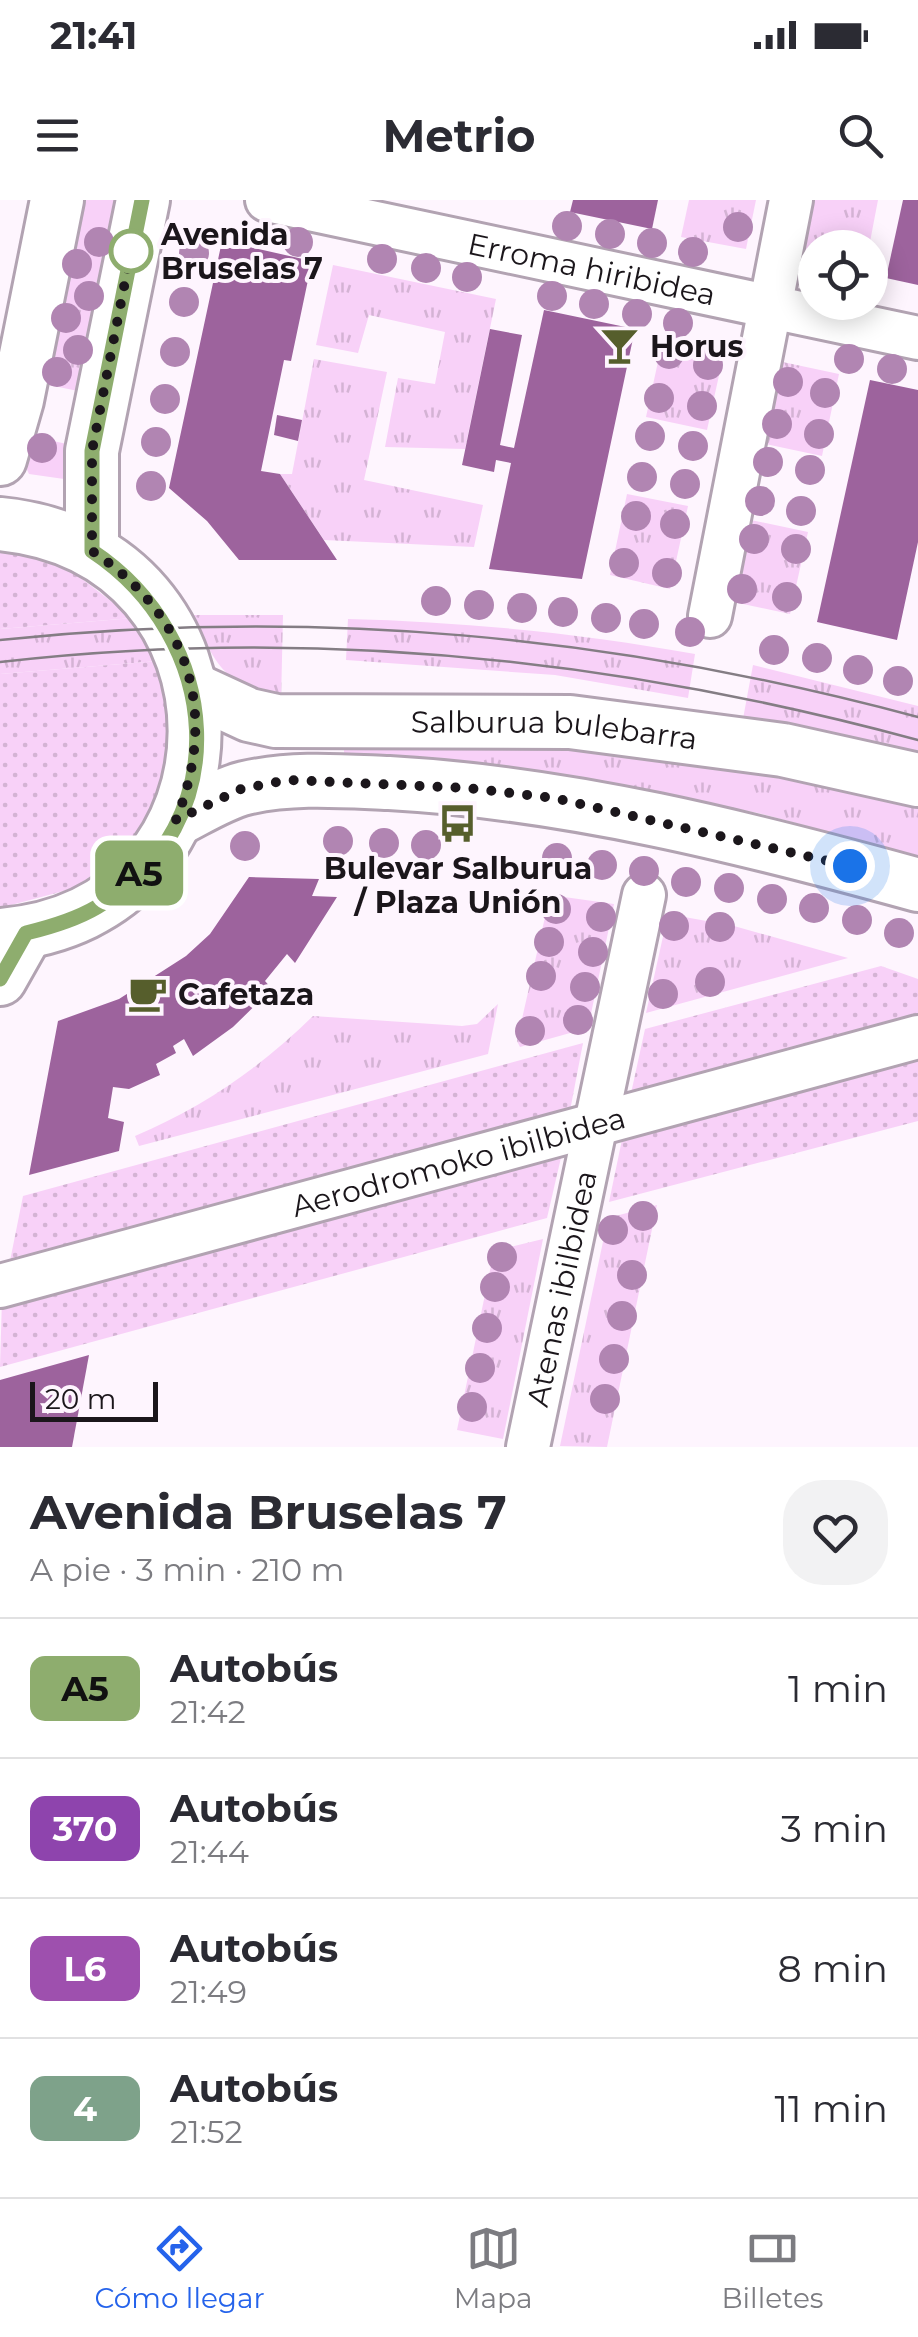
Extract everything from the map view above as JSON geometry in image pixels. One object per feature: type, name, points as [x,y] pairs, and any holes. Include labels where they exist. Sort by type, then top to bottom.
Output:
[{"type":"main road","points":[[0,458],[17,400],[57,200]]},
{"type":"main road","points":[[92,551],[92,451],[142,200]]},
{"type":"main road","points":[[0,524],[34,528],[92,551],[136,584],[154,604],[180,649],[193,689],[195,756],[176,820],[156,854],[130,883],[98,906],[63,923],[13,934],[0,979]]},
{"type":"main road","name":"Salburua bulebarra","points":[[193,689],[250,716],[276,721],[570,722],[783,750],[918,780]]},
{"type":"main road","points":[[176,820],[241,789],[288,780],[467,788],[554,798],[816,857],[918,885]]},
{"type":"street","name":"Erroma hiribidea","points":[[268,200],[918,338]]},
{"type":"street","points":[[710,616],[791,200]]},
{"type":"street","name":"Atenas ibilbidea","points":[[528,1447],[644,895]]},
{"type":"street","name":"Aerodromoko ibilbidea","points":[[0,1286],[918,1037]]},
{"type":"green space","points":[[75,200],[120,200],[83,392],[39,383]]},
{"type":"green space","points":[[689,200],[756,200],[746,249],[681,237]]},
{"type":"green space","points":[[810,200],[878,200],[872,230],[804,230]]},
{"type":"green space","points":[[333,265],[496,299],[465,449],[385,447],[398,378],[435,384],[445,332],[369,315],[358,353],[316,345]]},
{"type":"green space","points":[[664,334],[725,348],[707,430],[646,417]]},
{"type":"green space","points":[[314,359],[387,372],[364,480],[483,505],[474,547],[324,540],[280,474],[292,474]]},
{"type":"green space","points":[[778,361],[839,374],[822,456],[761,443]]},
{"type":"green space","points":[[29,436],[72,445],[64,479],[29,474],[24,463]]},
{"type":"green space","points":[[627,494],[688,506],[670,589],[610,575]]},
{"type":"green space","points":[[746,519],[808,532],[790,614],[729,601]]},
{"type":"green space","points":[[0,548],[60,562],[133,618],[0,629]]},
{"type":"green space","points":[[192,615],[283,615],[281,702],[246,687],[224,671]]},
{"type":"green space","points":[[133,618],[158,661],[0,674],[0,629]]},
{"type":"green space","points":[[348,619],[522,630],[695,654],[688,698],[555,675],[346,660]]},
{"type":"green space","points":[[158,661],[171,725],[160,791],[127,848],[75,888],[0,908],[0,674]]},
{"type":"green space","points":[[753,665],[918,706],[918,759],[742,724]]},
{"type":"green space","points":[[344,741],[612,745],[918,800],[918,856],[758,813],[647,792],[344,759]]},
{"type":"green space","points":[[550,895],[614,904],[588,1028],[520,1047],[517,1041]]},
{"type":"green space","points":[[668,914],[734,926],[848,958],[646,1013]]},
{"type":"green space","points":[[881,966],[918,979],[918,1022],[630,1098],[645,1029]]},
{"type":"green space","points":[[498,1004],[488,1054],[139,1146],[135,1136],[230,1085],[313,1016],[462,1026],[477,1024]]},
{"type":"green space","points":[[583,1043],[569,1116],[9,1266],[23,1196]]},
{"type":"green space","points":[[918,1054],[918,1121],[609,1202],[624,1130]]},
{"type":"green space","points":[[563,1149],[547,1218],[0,1367],[2,1298]]},
{"type":"green space","points":[[657,1205],[607,1447],[560,1446],[608,1218]]},
{"type":"green space","points":[[543,1239],[503,1439],[457,1430],[494,1251]]},
{"type":"building","points":[[573,200],[658,200],[652,229],[570,212]]},
{"type":"building","points":[[903,200],[918,200],[918,285],[888,278]]},
{"type":"building","points":[[222,241],[312,261],[291,361],[284,360],[261,471],[280,474],[337,560],[239,560],[207,521],[169,488]]},
{"type":"building","points":[[544,310],[635,329],[582,579],[489,569],[511,463],[496,460],[494,472],[462,465],[490,329],[522,335],[500,445],[514,448]]},
{"type":"building","points":[[870,380],[918,390],[918,542],[897,640],[817,622]]},
{"type":"building","points":[[277,415],[302,420],[298,441],[274,435]]},
{"type":"building","points":[[249,877],[319,879],[312,896],[337,897],[295,963],[287,954],[265,981],[272,989],[233,1027],[193,1056],[184,1039],[173,1046],[176,1053],[156,1064],[160,1075],[129,1089],[113,1087],[108,1118],[124,1122],[119,1151],[29,1175],[58,1021],[119,999],[186,956],[210,934]]},
{"type":"building","points":[[89,1355],[72,1447],[0,1447],[0,1380]]},
{"type":"tram line","points":[[0,640],[117,630],[233,627],[348,628],[462,635],[690,666],[918,717]]},
{"type":"tram line","points":[[0,662],[232,648],[463,657],[578,670],[692,689],[918,740]]},
{"type":"bus line","name":"A5","points":[[0,979],[26,933],[63,923],[98,906],[130,883],[156,854],[176,820],[195,756],[197,722],[193,689],[169,627],[136,584],[92,551],[92,451],[142,200]]},
{"type":"place","name":"Avenida Bruselas 7","points":[[131,251]]},
{"type":"place","name":"Horus","points":[[620,346]]},
{"type":"place","name":"Bulevar Salburua / Plaza Unión","points":[[458,824]]},
{"type":"place","name":"Cafetaza","points":[[148,994]]},
{"type":"route","points":[[131,251],[92,451],[92,551],[116,566],[154,604],[187,668],[197,722],[195,756],[176,820],[241,789],[288,780],[467,788],[554,798],[850,866]]}]
